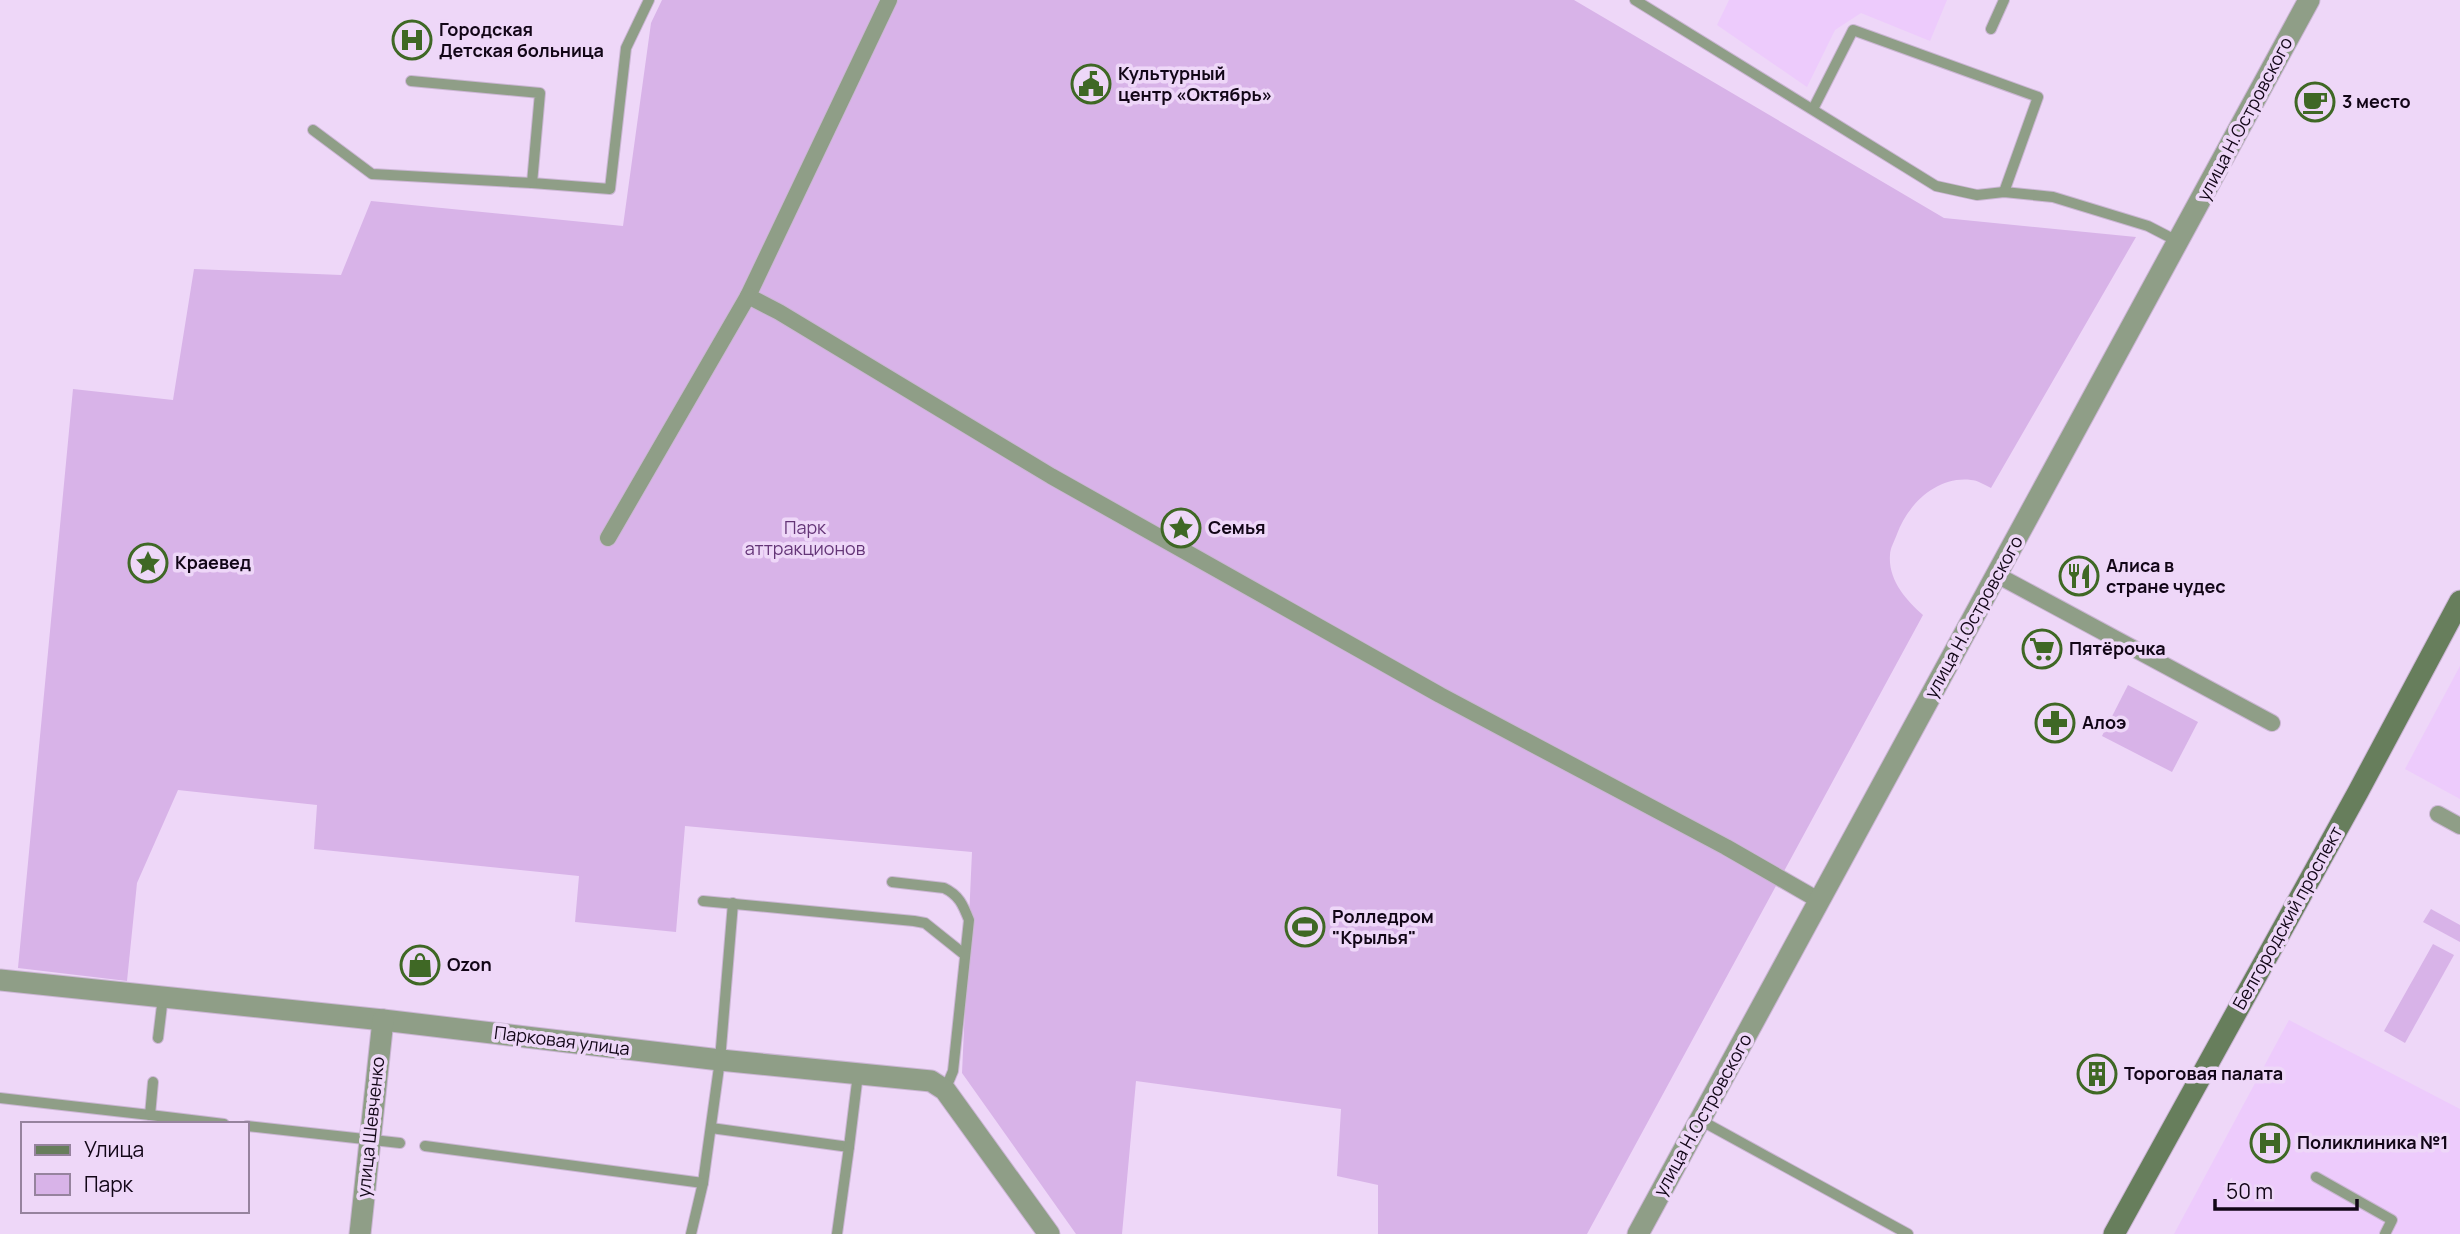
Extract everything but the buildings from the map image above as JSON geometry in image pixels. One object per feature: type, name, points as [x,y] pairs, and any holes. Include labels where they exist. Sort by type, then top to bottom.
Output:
[{"type":"main road","name":"Белгородский проспект","points":[[2114,1234],[2460,601]]},
{"type":"street","points":[[608,538],[748,296],[889,0]]},
{"type":"street","name":"улица Н.Островского","points":[[1637,1234],[2309,0]]},
{"type":"street","points":[[748,296],[1051,475],[1440,695],[1726,847],[1820,901]]},
{"type":"street","points":[[1997,575],[2272,723]]},
{"type":"street","points":[[2438,814],[2460,826]]},
{"type":"street","name":"Парковая улица","points":[[0,980],[931,1081],[945,1090]]},
{"type":"street","name":"улица Шевченко","points":[[360,1234],[383,1020]]},
{"type":"street","points":[[945,1090],[1049,1234]]},
{"type":"lane","points":[[313,130],[372,174],[610,189],[626,48],[649,0]]},
{"type":"lane","points":[[1635,0],[1937,186],[1977,195],[2004,192],[2053,197],[2148,226],[2179,242]]},
{"type":"lane","points":[[1991,29],[2004,0]]},
{"type":"lane","points":[[1813,109],[1853,30],[2038,97],[2004,192]]},
{"type":"lane","points":[[411,81],[540,93],[532,183]]},
{"type":"lane","points":[[892,882],[944,888],[961,900],[969,919],[953,1071],[945,1090]]},
{"type":"lane","points":[[704,901],[925,923],[965,955]]},
{"type":"lane","points":[[691,1234],[703,1183],[720,1060],[733,903]]},
{"type":"lane","points":[[158,1038],[163,997]]},
{"type":"lane","points":[[837,1234],[858,1074]]},
{"type":"lane","points":[[150,1115],[153,1082]]},
{"type":"lane","points":[[0,1098],[208,1122]]},
{"type":"lane","points":[[1700,1120],[1908,1234]]},
{"type":"lane","points":[[248,1126],[400,1143]]},
{"type":"lane","points":[[711,1128],[849,1147]]},
{"type":"lane","points":[[425,1146],[703,1183]]},
{"type":"lane","points":[[2316,1177],[2392,1220],[2385,1234]]},
{"type":"shaded area","points":[[1729,0],[1947,0],[1930,41],[1861,13],[1835,30],[1807,87],[1717,25]]},
{"type":"shaded area","points":[[2460,666],[2460,799],[2405,769]]},
{"type":"shaded area","points":[[2289,1020],[2460,1109],[2460,1234],[2174,1234]]},
{"type":"green space","name":"Парк аттракционов","points":[[662,0],[1574,0],[1944,218],[2136,237],[1991,488],[1973,480],[1947,483],[1925,494],[1908,512],[1890,552],[1890,564],[1895,581],[1910,603],[1923,615],[1587,1234],[1378,1234],[1378,1185],[1337,1176],[1341,1109],[1136,1081],[1122,1234],[1076,1234],[962,1073],[972,852],[685,826],[676,932],[575,922],[579,876],[314,849],[317,805],[178,790],[137,883],[127,981],[18,968],[73,389],[173,400],[194,269],[341,275],[371,201],[623,226],[651,23]]},
{"type":"green space","points":[[2128,685],[2198,722],[2172,772],[2102,736]]},
{"type":"green space","points":[[2431,909],[2460,925],[2460,942],[2423,922]]},
{"type":"green space","points":[[2433,944],[2454,955],[2405,1043],[2384,1031]]},
{"type":"place","name":"Городская Детская больница","points":[[412,40]]},
{"type":"place","name":"Культурный центр «Октябрь»","points":[[1091,84]]},
{"type":"place","name":"3 место","points":[[2315,102]]},
{"type":"place","name":"Семья","points":[[1181,528]]},
{"type":"place","name":"Краевед","points":[[148,563]]},
{"type":"place","name":"Алиса в стране чудес","points":[[2079,576]]},
{"type":"place","name":"Пятёрочка","points":[[2042,649]]},
{"type":"place","name":"Алоэ","points":[[2055,723]]},
{"type":"place","name":"Ролледром \"Крылья\"","points":[[1305,927]]},
{"type":"place","name":"Ozon","points":[[420,965]]},
{"type":"place","name":"Тороговая палата","points":[[2097,1074]]},
{"type":"place","name":"Поликлиника №1","points":[[2270,1143]]}]
